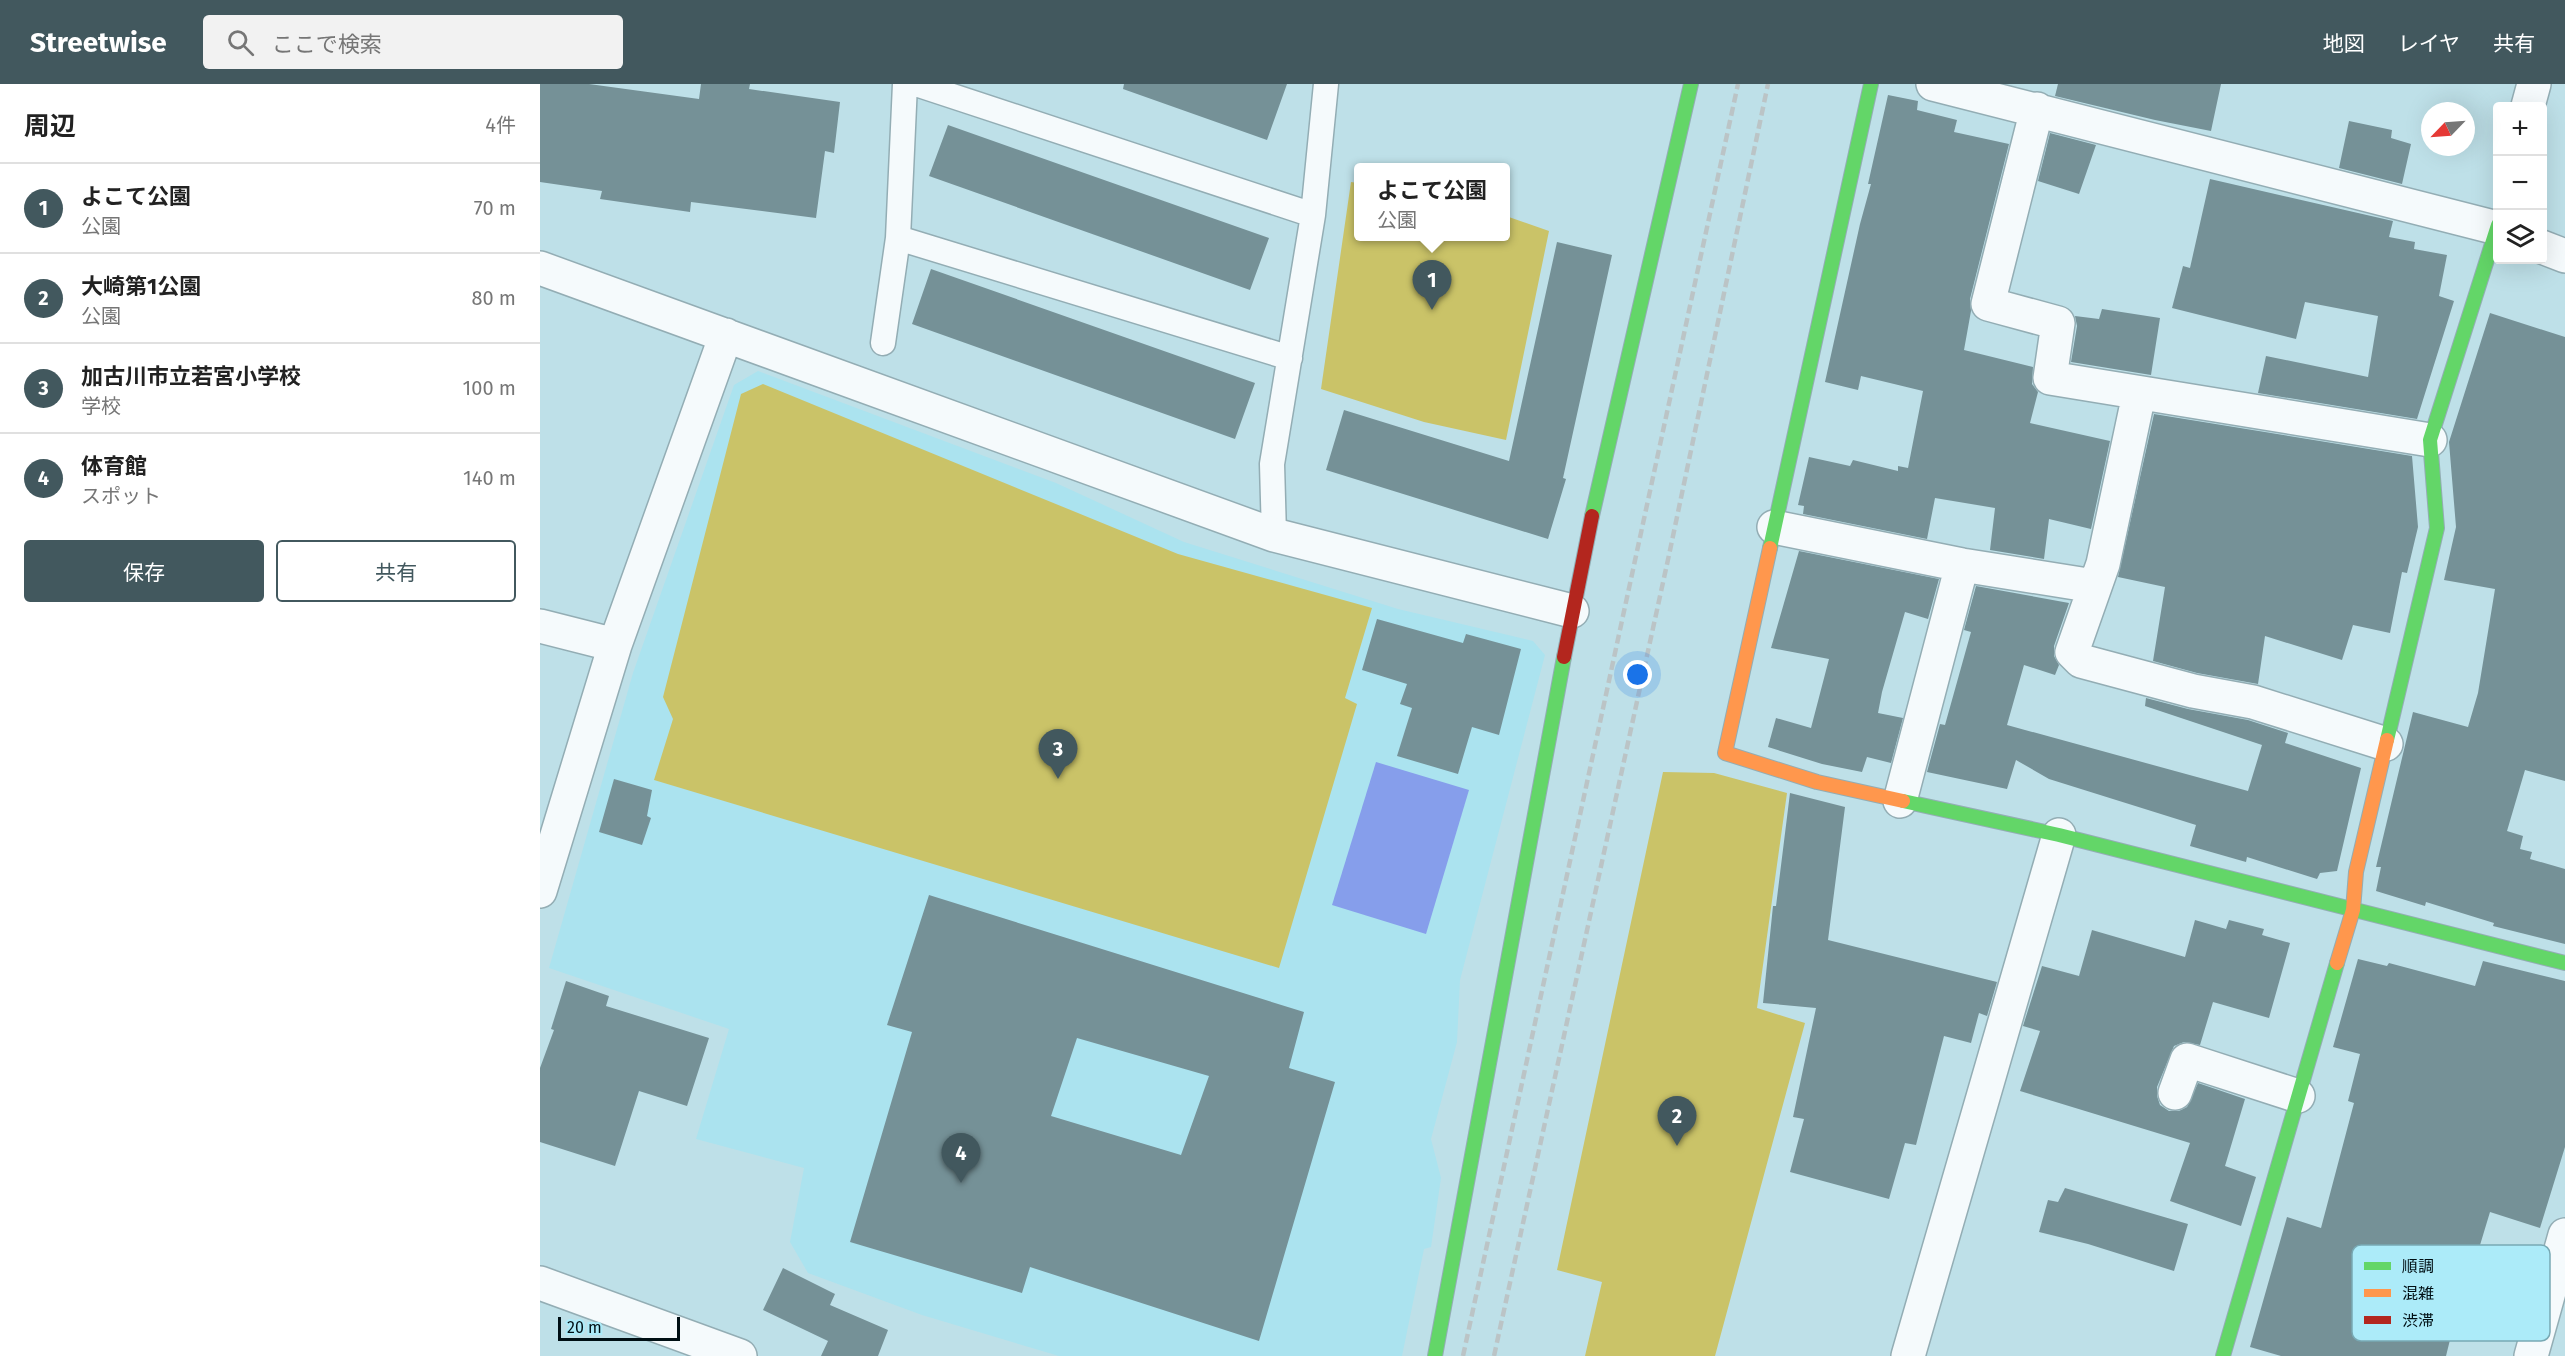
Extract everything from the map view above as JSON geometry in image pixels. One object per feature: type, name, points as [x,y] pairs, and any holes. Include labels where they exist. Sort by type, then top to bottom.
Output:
[{"type":"street","points":[[1435,1356],[1572,611],[1691,84]]},
{"type":"street","points":[[1871,84],[1725,753],[1817,782],[2060,835],[2565,963]]},
{"type":"street","points":[[1933,84],[2493,226]]},
{"type":"street","points":[[2529,102],[2534,84]]},
{"type":"street","points":[[2037,110],[1988,304],[2058,322],[2050,378],[2430,440]]},
{"type":"street","points":[[2223,1356],[2353,910],[2356,872],[2436,528],[2430,440],[2493,240]]},
{"type":"street","points":[[2547,249],[2565,256]]},
{"type":"street","points":[[540,268],[1274,535],[1572,611]]},
{"type":"street","points":[[540,891],[550,822],[726,335]]},
{"type":"street","points":[[2139,394],[2103,564],[2072,652],[2081,661],[2193,691],[2253,702],[2386,744]]},
{"type":"street","points":[[1774,527],[1962,565],[2094,586]]},
{"type":"street","points":[[1900,801],[1962,565]]},
{"type":"street","points":[[540,626],[615,645]]},
{"type":"street","points":[[1908,1356],[2060,835]]},
{"type":"street","points":[[2175,1093],[2187,1060],[2298,1096]]},
{"type":"street","points":[[2550,1288],[2565,1235]]},
{"type":"street","points":[[540,1283],[740,1356]]},
{"type":"street","points":[[2531,1356],[2535,1341]]},
{"type":"lane","points":[[883,343],[898,238],[905,84]]},
{"type":"lane","points":[[916,84],[1313,215]]},
{"type":"lane","points":[[1274,535],[1272,464],[1313,215],[1326,84]]},
{"type":"lane","points":[[898,238],[1290,358]]},
{"type":"shaded area","points":[[1351,182],[1354,182],[1354,241],[1510,241],[1510,217],[1549,231],[1506,440],[1424,422],[1321,389]]},
{"type":"shaded area","points":[[758,371],[1056,483],[1184,542],[1398,609],[1533,641],[1545,655],[1460,980],[1457,1042],[1431,1139],[1441,1178],[1431,1247],[1424,1249],[1402,1356],[1059,1356],[922,1315],[808,1273],[790,1242],[804,1168],[696,1139],[729,1029],[549,968],[633,673],[734,385]]},
{"type":"shaded area","points":[[763,384],[1178,554],[1372,608],[1345,698],[1357,704],[1279,968],[654,780],[673,719],[663,697],[741,394]]},
{"type":"shaded area","points":[[1663,772],[1714,773],[1787,793],[1757,1008],[1805,1023],[1715,1356],[1585,1356],[1602,1282],[1557,1270]]},
{"type":"water","points":[[1376,762],[1469,790],[1426,934],[1332,905]]},
{"type":"building","points":[[540,84],[589,84],[699,99],[701,84],[750,84],[749,89],[840,102],[834,153],[825,151],[816,218],[691,202],[690,212],[600,199],[602,191],[540,182]]},
{"type":"building","points":[[1124,84],[1287,84],[1267,140],[1123,89]]},
{"type":"building","points":[[2058,84],[2221,84],[2211,131],[2055,96]]},
{"type":"building","points":[[1888,95],[1918,101],[1917,110],[1957,120],[1954,132],[2009,144],[1970,299],[1971,311],[1964,350],[2033,367],[2032,384],[2038,392],[2030,423],[2110,441],[2091,529],[2049,519],[2044,559],[1990,550],[1995,508],[1935,498],[1927,539],[1803,514],[1804,506],[1798,505],[1809,457],[1850,466],[1853,460],[1898,471],[1898,466],[1908,468],[1923,391],[1861,376],[1858,390],[1825,382],[1871,184],[1868,184]]},
{"type":"building","points":[[2349,121],[2392,130],[2391,138],[2411,144],[2402,184],[2339,168]]},
{"type":"building","points":[[948,125],[1269,238],[1250,290],[929,176]]},
{"type":"building","points":[[2050,133],[2096,145],[2079,194],[2038,181]]},
{"type":"building","points":[[2210,179],[2393,221],[2389,237],[2415,242],[2414,249],[2447,255],[2439,296],[2454,301],[2417,419],[2258,393],[2266,356],[2368,377],[2378,316],[2305,302],[2296,339],[2172,308],[2183,266],[2190,268]]},
{"type":"building","points":[[1557,242],[1612,255],[1563,478],[1566,479],[1548,539],[1326,470],[1344,410],[1509,461]]},
{"type":"building","points":[[931,269],[1255,383],[1235,439],[912,324]]},
{"type":"building","points":[[2102,309],[2160,318],[2151,375],[2071,362],[2077,326],[2075,316],[2099,319]]},
{"type":"building","points":[[2490,313],[2565,337],[2565,781],[2525,770],[2507,831],[2523,836],[2520,849],[2532,852],[2530,859],[2565,869],[2565,944],[2493,926],[2494,923],[2426,902],[2425,906],[2376,891],[2381,867],[2376,867],[2413,712],[2468,727],[2478,693],[2495,589],[2444,580],[2456,527],[2449,442]]},
{"type":"building","points":[[2154,414],[2412,456],[2418,527],[2407,573],[2402,572],[2390,633],[2353,625],[2342,660],[2265,636],[2258,684],[2197,673],[2153,661],[2165,587],[2118,577]]},
{"type":"building","points":[[1799,551],[1939,579],[1928,619],[1905,612],[1882,692],[1878,713],[1903,718],[1891,763],[1867,757],[1862,772],[1822,764],[1768,747],[1776,718],[1811,728],[1829,659],[1771,648]]},
{"type":"building","points":[[1976,586],[2069,603],[2054,646],[2054,656],[2059,665],[2055,675],[2024,665],[2007,725],[2248,791],[2262,745],[2145,706],[2146,698],[2188,709],[2248,720],[2288,733],[2285,743],[2361,768],[2337,871],[2320,873],[2317,879],[2247,857],[2246,862],[2190,846],[2196,825],[2049,779],[2016,760],[2007,789],[1927,772],[1940,724],[1945,725],[1971,632],[1964,630]]},
{"type":"building","points":[[1377,619],[1463,643],[1466,634],[1521,649],[1499,735],[1472,727],[1458,774],[1397,756],[1412,708],[1400,704],[1407,684],[1362,670]]},
{"type":"building","points":[[614,779],[652,790],[647,816],[651,818],[642,845],[599,832]]},
{"type":"building","points":[[1790,793],[1845,807],[1828,940],[1997,982],[1987,1016],[1979,1013],[1971,1043],[1944,1036],[1916,1145],[1905,1143],[1889,1199],[1790,1172],[1804,1119],[1793,1117],[1816,1008],[1763,1003],[1773,906],[1776,906]]},
{"type":"building","points":[[929,895],[1304,1012],[1289,1068],[1335,1082],[1259,1341],[1030,1267],[1022,1293],[850,1242],[912,1032],[887,1025]],"holes":[[[1077,1038],[1209,1076],[1181,1155],[1051,1116]]]},
{"type":"building","points":[[2195,920],[2226,929],[2229,920],[2264,929],[2262,935],[2290,943],[2269,1018],[2213,1002],[2200,1045],[2184,1042],[2174,1046],[2157,1087],[2160,1105],[2169,1111],[2179,1111],[2187,1107],[2198,1083],[2245,1099],[2225,1166],[2256,1177],[2241,1226],[2170,1201],[2190,1143],[2020,1091],[2040,1031],[2023,1026],[2042,966],[2079,976],[2092,930],[2185,957]]},
{"type":"building","points":[[2358,959],[2387,966],[2389,963],[2475,986],[2483,961],[2565,981],[2565,1147],[2540,1228],[2490,1212],[2480,1245],[2352,1245],[2352,1341],[2450,1341],[2446,1356],[2281,1356],[2250,1347],[2287,1217],[2321,1228],[2354,1103],[2348,1101],[2360,1054],[2333,1047]]},
{"type":"building","points":[[566,981],[609,996],[606,1006],[709,1038],[687,1106],[639,1091],[615,1166],[540,1142],[540,1068],[554,1030],[551,1029]]},
{"type":"building","points":[[2065,1188],[2188,1224],[2174,1271],[2088,1244],[2039,1232],[2048,1200],[2058,1202]]},
{"type":"building","points":[[783,1268],[835,1294],[830,1305],[888,1330],[878,1356],[821,1356],[828,1341],[763,1310]]},
{"type":"railway","points":[[1463,1356],[1738,84]]},
{"type":"railway","points":[[1494,1356],[1669,555],[1768,84]]},
{"type":"traffic: fast","points":[[1592,516],[1691,84]]},
{"type":"traffic: fast","points":[[1770,548],[1871,84]]},
{"type":"traffic: fast","points":[[2387,740],[2437,528],[2430,440],[2493,241]]},
{"type":"traffic: fast","points":[[1435,1356],[1564,657]]},
{"type":"traffic: fast","points":[[1903,801],[2059,835],[2565,963]]},
{"type":"traffic: fast","points":[[2223,1356],[2337,963]]},
{"type":"traffic: slow","points":[[1770,548],[1725,753],[1817,782],[1903,801]]},
{"type":"traffic: slow","points":[[2337,963],[2353,910],[2356,872],[2387,740]]},
{"type":"traffic: jam","points":[[1564,657],[1592,516]]},
{"type":"place","name":"よこて公園","points":[[1432,310]]},
{"type":"place","name":"加古川市立若宮小学校","points":[[1058,779]]},
{"type":"place","name":"大崎第1公園","points":[[1677,1146]]},
{"type":"place","name":"体育館","points":[[961,1183]]}]
